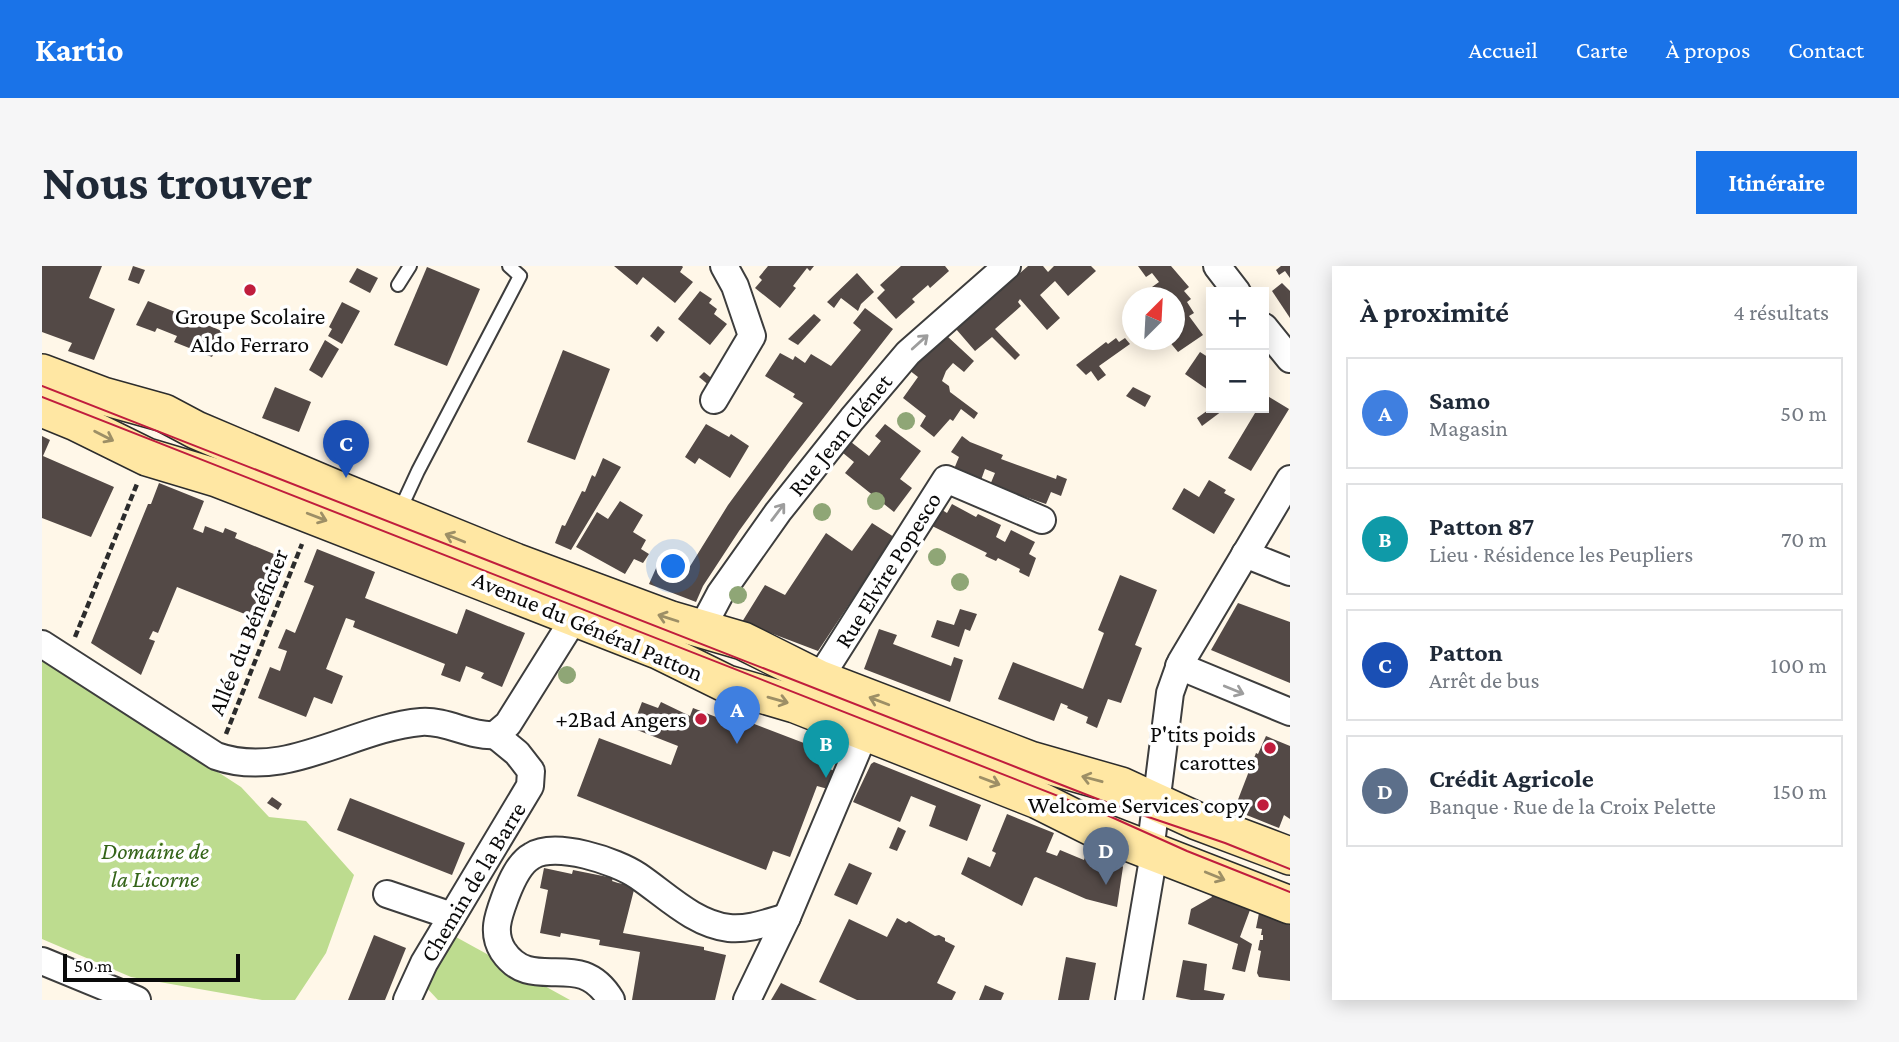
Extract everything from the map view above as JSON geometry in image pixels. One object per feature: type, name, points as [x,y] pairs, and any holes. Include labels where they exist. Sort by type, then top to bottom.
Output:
[{"type":"street","points":[[714,400],[752,336],[735,286],[724,266]]},
{"type":"street","points":[[1217,266],[1233,287]]},
{"type":"street","name":"Rue Jean Clénet","points":[[702,628],[720,594],[778,512],[860,410],[908,353],[991,271]]},
{"type":"street","points":[[1269,333],[1290,359]]},
{"type":"street","name":"Avenue du Général Patton","points":[[42,373],[103,396],[164,413],[196,430],[398,515],[671,620],[743,641],[819,678],[1030,760],[1121,786],[1154,826],[1290,905]]},
{"type":"street","name":"Avenue du Général Patton","points":[[42,408],[147,457],[217,478],[575,617],[658,650],[727,684],[795,704],[1038,800],[1102,832],[1197,821],[1290,856]]},
{"type":"street","name":"Rue Elvire Popesco","points":[[819,678],[946,479],[1042,520]]},
{"type":"street","points":[[1129,1000],[1152,865],[1170,693],[1179,666],[1290,479]]},
{"type":"street","points":[[1245,554],[1290,572]]},
{"type":"street","points":[[42,644],[216,756],[253,764],[274,762],[321,750],[410,723],[430,722],[495,735],[508,724],[575,617]]},
{"type":"street","points":[[1179,666],[1290,712]]},
{"type":"street","points":[[747,1000],[787,917],[865,732]]},
{"type":"street","name":"Chemin de la Barre","points":[[407,1000],[424,963],[530,786],[531,771],[517,753],[495,735]]},
{"type":"street","points":[[611,1000],[603,987],[592,978],[569,971],[532,972],[512,962],[497,940],[498,917],[507,892],[520,868],[532,855],[558,850],[612,863],[636,874],[674,904],[698,918],[729,928],[747,927],[787,917]]},
{"type":"street","points":[[387,894],[452,916]]},
{"type":"street","points":[[42,961],[136,1000]]},
{"type":"lane","points":[[398,285],[410,266]]},
{"type":"lane","points":[[398,515],[418,471],[520,276],[509,266]]},
{"type":"path","points":[[75,637],[139,480]]},
{"type":"path","name":"Allée du Bénéficier","points":[[226,734],[302,544]]},
{"type":"green space","name":"Domaine de la Licorne","points":[[42,658],[241,787],[269,817],[306,821],[354,875],[326,953],[295,1000],[262,1000],[131,977],[42,939]]},
{"type":"green space","points":[[456,937],[570,1000],[438,1000],[425,986]]},
{"type":"building","points":[[42,266],[102,266],[89,298],[115,309],[94,360],[68,351],[72,343],[42,332]]},
{"type":"building","points":[[133,266],[145,270],[139,284],[128,280]]},
{"type":"building","points":[[614,266],[682,266],[680,272],[693,282],[675,303],[643,277],[637,285]]},
{"type":"building","points":[[768,266],[814,266],[810,271],[807,268],[780,308],[755,288],[762,280],[759,277]]},
{"type":"building","points":[[901,266],[945,266],[949,271],[912,299],[915,302],[896,319],[877,298],[885,290],[880,285]]},
{"type":"building","points":[[1028,266],[1043,266],[1048,272],[1054,266],[1091,266],[1096,271],[1068,296],[1055,281],[1040,295],[1060,318],[1047,330],[1020,299],[1018,302],[1021,306],[995,329],[1020,355],[1015,360],[992,337],[975,351],[956,329]]},
{"type":"building","points":[[1138,266],[1171,266],[1189,287],[1185,290],[1185,287],[1152,287],[1159,282],[1152,273],[1146,277]]},
{"type":"building","points":[[1281,266],[1290,266],[1290,278],[1285,271],[1279,275],[1276,270]]},
{"type":"building","points":[[427,267],[480,289],[447,366],[394,345]]},
{"type":"building","points":[[357,268],[378,278],[370,293],[349,282]]},
{"type":"building","points":[[857,273],[874,292],[861,304],[858,311],[841,298],[834,308],[827,302]]},
{"type":"building","points":[[1282,283],[1290,291],[1290,318],[1272,291]]},
{"type":"building","points":[[700,291],[712,299],[709,303],[717,309],[714,314],[727,324],[710,345],[678,319]]},
{"type":"building","points":[[1185,292],[1191,299],[1187,302],[1194,313],[1189,316],[1203,335],[1185,347]]},
{"type":"building","points":[[148,301],[222,331],[212,357],[174,342],[177,336],[157,328],[155,332],[136,325]]},
{"type":"building","points":[[342,302],[360,311],[342,344],[328,336],[332,329],[329,327]]},
{"type":"building","points":[[865,308],[893,329],[739,531],[703,586],[696,602],[649,584],[657,566],[684,576],[728,505],[803,403],[793,397],[795,394],[765,376],[780,353],[793,360],[795,356],[805,363],[811,354],[831,366],[861,330],[853,323]]},
{"type":"building","points":[[814,314],[821,320],[798,345],[788,339]]},
{"type":"building","points":[[658,326],[665,332],[657,342],[650,336]]},
{"type":"building","points":[[947,336],[974,361],[964,372],[953,363],[942,381],[949,386],[950,392],[978,413],[974,419],[961,409],[953,421],[950,419],[934,437],[920,426],[926,416],[903,398],[918,377],[909,370]]},
{"type":"building","points":[[1116,338],[1119,342],[1122,340],[1122,350],[1099,366],[1106,375],[1098,381],[1091,371],[1086,375],[1076,365],[1106,342],[1108,344]]},
{"type":"building","points":[[325,340],[339,349],[322,378],[309,370]]},
{"type":"building","points":[[563,350],[610,369],[575,460],[527,442]]},
{"type":"building","points":[[1200,352],[1206,356],[1206,389],[1185,374]]},
{"type":"building","points":[[704,372],[715,381],[711,387],[699,377]]},
{"type":"building","points":[[275,387],[311,402],[299,432],[262,418]]},
{"type":"building","points":[[1133,387],[1151,396],[1145,407],[1126,396]]},
{"type":"building","points":[[1269,397],[1289,409],[1251,471],[1228,458],[1255,413],[1269,413]]},
{"type":"building","points":[[1206,412],[1219,413],[1202,426],[1197,418]]},
{"type":"building","points":[[706,424],[729,437],[731,434],[749,446],[730,478],[699,458],[695,464],[685,457]]},
{"type":"building","points":[[885,424],[921,451],[900,479],[912,488],[894,512],[845,473],[854,462],[843,453],[851,442],[869,456],[881,441],[875,436]]},
{"type":"building","points":[[42,436],[50,440],[43,456],[114,487],[91,537],[42,518]]},
{"type":"building","points":[[962,436],[1003,455],[1001,459],[1056,479],[1057,475],[1067,479],[1061,496],[1051,492],[1046,504],[990,485],[995,473],[985,469],[981,480],[954,469],[959,457],[951,452]]},
{"type":"building","points":[[603,458],[621,467],[571,550],[555,543],[562,525],[565,526],[592,475],[595,477]]},
{"type":"building","points":[[1209,480],[1235,499],[1214,534],[1172,509],[1184,488],[1199,497]]},
{"type":"building","points":[[159,483],[204,501],[193,529],[203,533],[205,526],[223,533],[225,528],[237,533],[235,538],[281,557],[257,619],[177,587],[158,633],[153,631],[149,639],[155,641],[141,675],[91,643]]},
{"type":"building","points":[[620,501],[643,515],[633,532],[646,540],[641,549],[649,554],[643,563],[634,559],[625,574],[576,547],[597,512],[608,519]]},
{"type":"building","points":[[952,504],[976,517],[978,514],[1001,525],[996,537],[1005,542],[1011,530],[1035,542],[1029,554],[1036,558],[1029,577],[1019,572],[1020,569],[998,558],[996,561],[985,556],[987,553],[928,524],[939,508],[947,513]]},
{"type":"building","points":[[872,523],[894,537],[818,651],[742,622],[765,585],[785,595],[826,533],[852,551]]},
{"type":"building","points":[[317,549],[375,572],[365,598],[457,634],[466,609],[525,633],[502,687],[481,678],[484,673],[466,666],[460,682],[441,675],[445,664],[353,627],[355,621],[346,618],[326,669],[343,676],[332,704],[314,697],[306,717],[258,698],[270,667],[280,671],[287,651],[278,648],[286,629],[295,633],[314,586],[304,582]]},
{"type":"building","points":[[1120,575],[1157,590],[1135,645],[1142,648],[1121,703],[1108,699],[1097,728],[1086,723],[1088,717],[1061,703],[1054,721],[998,699],[1013,662],[1083,689],[1104,633],[1098,630]]},
{"type":"building","points":[[1238,603],[1290,622],[1290,683],[1211,650]]},
{"type":"building","points":[[960,609],[977,614],[970,631],[965,629],[959,647],[931,637],[937,620],[954,625]]},
{"type":"building","points":[[879,629],[897,635],[893,644],[951,666],[954,657],[963,660],[950,702],[864,669]]},
{"type":"building","points":[[642,702],[658,708],[661,702],[690,716],[693,708],[729,722],[731,715],[830,753],[824,767],[835,771],[828,789],[817,786],[790,857],[773,851],[766,870],[577,796],[599,738],[671,765],[678,746],[632,728]]},
{"type":"building","points":[[1266,736],[1290,746],[1290,819],[1284,815],[1279,828],[1234,810],[1256,753],[1258,754]]},
{"type":"building","points":[[874,762],[981,805],[967,841],[929,826],[936,806],[911,796],[900,822],[853,802]]},
{"type":"building","points":[[272,797],[282,804],[278,810],[267,803]]},
{"type":"building","points":[[350,798],[465,843],[452,875],[337,830]]},
{"type":"building","points":[[1007,814],[1054,833],[1046,852],[1057,856],[1060,850],[1084,860],[1088,847],[1118,859],[1123,867],[1117,907],[1086,899],[1036,877],[1022,906],[961,874],[968,857],[990,867],[996,853],[992,851]]},
{"type":"building","points":[[898,827],[906,831],[897,851],[889,848]]},
{"type":"building","points":[[849,863],[872,873],[857,905],[834,895]]},
{"type":"building","points":[[544,868],[572,874],[573,870],[613,878],[612,881],[635,886],[623,933],[704,947],[704,950],[726,955],[715,1000],[632,1000],[640,952],[599,945],[600,940],[561,933],[560,937],[540,933],[548,890],[540,888]]},
{"type":"building","points":[[1211,895],[1250,910],[1240,937],[1252,944],[1245,972],[1232,969],[1238,944],[1188,924],[1191,909],[1212,897]]},
{"type":"building","points":[[1259,913],[1290,925],[1290,981],[1259,977],[1257,973],[1261,951],[1258,950],[1260,940],[1263,940],[1262,929],[1256,928]]},
{"type":"building","points":[[897,918],[906,923],[909,921],[935,936],[939,935],[955,946],[937,983],[956,992],[952,1000],[857,1000],[819,982],[849,919],[887,937]]},
{"type":"building","points":[[374,935],[406,948],[385,1000],[348,1000]]},
{"type":"building","points":[[1066,957],[1096,963],[1089,1000],[1058,1000]]},
{"type":"building","points":[[1183,960],[1207,964],[1204,990],[1225,994],[1223,1000],[1176,997]]},
{"type":"building","points":[[781,983],[817,1000],[771,1000]]},
{"type":"building","points":[[985,985],[1004,993],[1001,1000],[979,1000]]},
{"type":"tram line","points":[[42,386],[1113,805],[1225,843],[1290,869]]},
{"type":"tram line","points":[[42,397],[1109,816],[1290,892]]},
{"type":"place","name":"Groupe Scolaire Aldo Ferraro","points":[[250,290]]},
{"type":"place","name":"Patton","points":[[346,478]]},
{"type":"place","name":"+2Bad Angers","points":[[701,719]]},
{"type":"place","name":"Samo","points":[[737,744]]},
{"type":"place","name":"P'tits poids carottes","points":[[1270,748]]},
{"type":"place","name":"Patton 87","points":[[826,778]]},
{"type":"place","name":"Welcome Services copy","points":[[1263,805]]},
{"type":"place","name":"Crédit Agricole","points":[[1106,885]]}]
